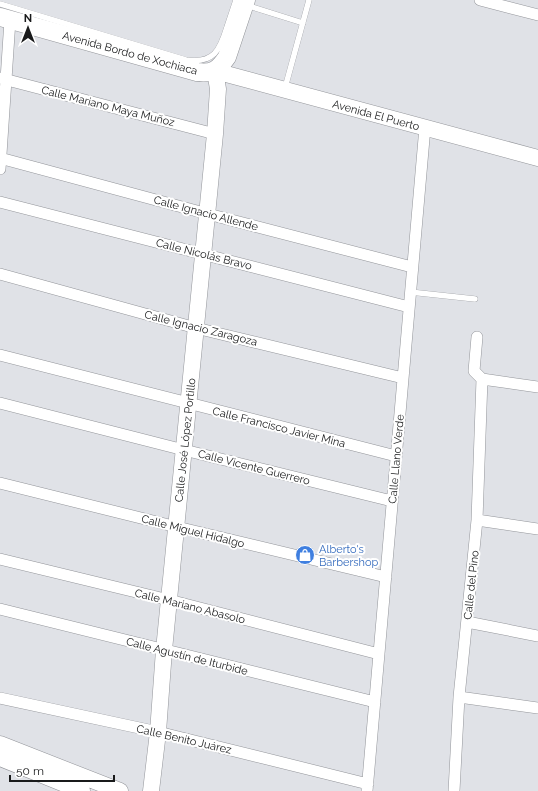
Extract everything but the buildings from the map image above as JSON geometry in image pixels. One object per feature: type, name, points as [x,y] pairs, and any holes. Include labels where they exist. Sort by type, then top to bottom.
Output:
[{"type":"main road","points":[[215,71],[222,65],[227,57],[242,2]]},
{"type":"main road","name":"Avenida Bordo de Xochiaca","points":[[5,19],[198,72],[215,71]]},
{"type":"main road","name":"Calle José López Portillo","points":[[151,791],[208,214],[218,89],[215,71]]},
{"type":"main road","name":"Avenida El Puerto","points":[[215,71],[538,158]]},
{"type":"main road","points":[[0,744],[120,791]]},
{"type":"main road","points":[[0,758],[82,791]]},
{"type":"street","points":[[480,0],[538,15]]},
{"type":"street","points":[[0,161],[5,19]]},
{"type":"street","name":"Calle Mariano Maya Muñoz","points":[[3,79],[215,134]]},
{"type":"street","name":"Calle Llano Verde","points":[[368,787],[402,378],[425,127]]},
{"type":"street","name":"Calle Ignacio Allende","points":[[0,161],[412,267]]},
{"type":"street","name":"Calle Nicolás Bravo","points":[[0,202],[409,307]]},
{"type":"street","name":"Calle Ignacio Zaragoza","points":[[0,274],[196,328],[402,378]]},
{"type":"street","points":[[477,337],[474,371],[482,380],[538,386]]},
{"type":"street","name":"Calle Francisco Javier Mina","points":[[0,354],[396,456]]},
{"type":"street","name":"Calle del Pino","points":[[454,791],[460,697],[477,520],[482,380]]},
{"type":"street","name":"Calle Vicente Guerrero","points":[[0,403],[392,501]]},
{"type":"street","name":"Calle Miguel Hidalgo","points":[[0,483],[386,577]]},
{"type":"street","points":[[477,520],[538,529]]},
{"type":"street","name":"Calle Mariano Abasolo","points":[[0,559],[169,600],[379,654]]},
{"type":"street","name":"Calle Agustín de Iturbide","points":[[0,609],[375,702]]},
{"type":"street","points":[[467,622],[538,636]]},
{"type":"street","points":[[460,697],[538,708]]},
{"type":"street","name":"Calle Benito Juárez","points":[[0,698],[158,732],[368,787]]},
{"type":"lane","points":[[284,90],[309,0]]},
{"type":"lane","points":[[0,4],[186,60],[194,61],[213,55],[221,46],[242,2],[303,23]]},
{"type":"lane","points":[[410,292],[475,299]]},
{"type":"place","name":"Alberto's Barbershop","points":[[305,555]]}]
